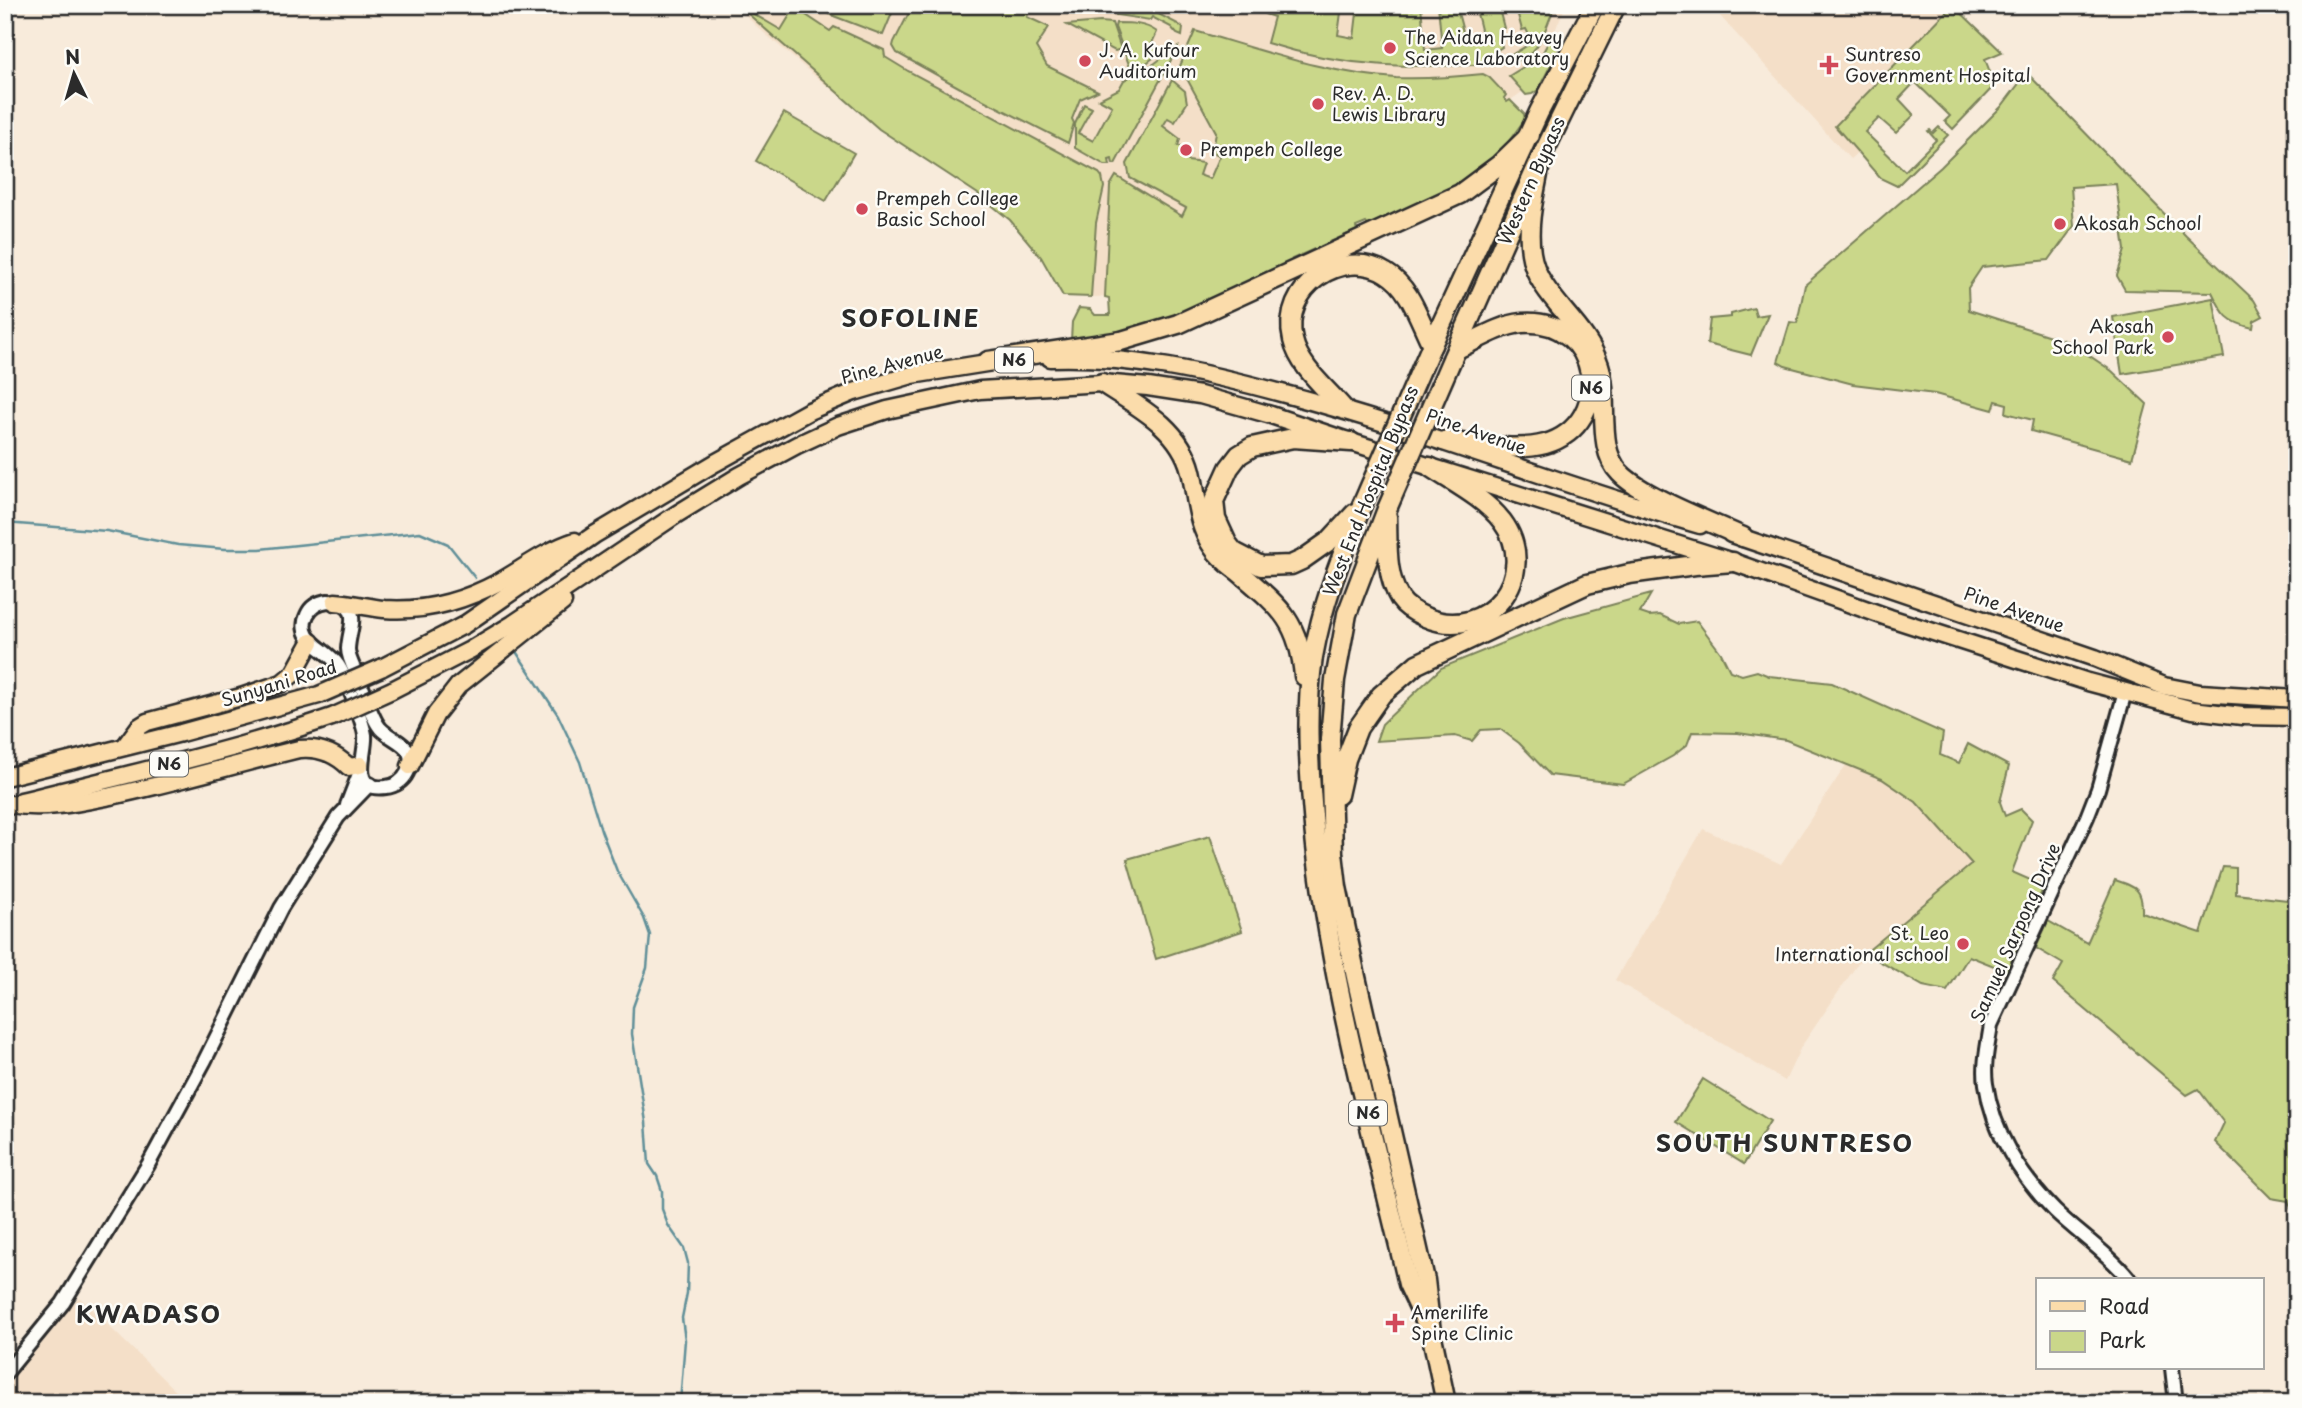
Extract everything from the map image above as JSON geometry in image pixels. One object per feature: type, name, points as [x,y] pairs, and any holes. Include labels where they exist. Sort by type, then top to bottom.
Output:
[{"type":"highway","name":"Western Bypass","points":[[1431,347],[1530,135],[1595,5]]},
{"type":"highway","name":"Western Bypass","points":[[1455,354],[1541,158],[1616,5]]},
{"type":"highway","points":[[988,361],[1121,341],[1178,324],[1460,194],[1499,165],[1530,135]]},
{"type":"highway","points":[[1541,158],[1529,225],[1531,256],[1543,286],[1589,340],[1599,365],[1605,388],[1606,445],[1611,462],[1620,474],[1644,491],[1743,537]]},
{"type":"highway","points":[[1344,409],[1305,364],[1292,339],[1294,308],[1304,288],[1314,278],[1330,269],[1352,264],[1373,267],[1387,273],[1407,292],[1431,347]]},
{"type":"highway","name":"N6","points":[[1444,441],[1505,446],[1545,444],[1565,435],[1581,419],[1588,404],[1592,383],[1588,363],[1578,343],[1563,331],[1541,323],[1519,323],[1455,354]]},
{"type":"highway","name":"West End Hospital Bypass","points":[[1431,347],[1328,589],[1313,660],[1309,725],[1310,785],[1329,888],[1356,977],[1425,1280],[1431,1332],[1446,1403]]},
{"type":"highway","name":"West End Hospital Bypass","points":[[1329,888],[1330,738],[1335,680],[1347,614],[1387,509],[1455,354]]},
{"type":"highway","name":"N6","points":[[1102,383],[1160,421],[1177,440],[1191,468],[1200,523],[1213,547],[1272,599],[1291,623],[1303,659],[1309,725]]},
{"type":"highway","points":[[1351,442],[1293,438],[1252,447],[1238,455],[1222,481],[1214,500],[1216,519],[1234,552],[1261,566],[1291,565],[1316,552],[1362,505]]},
{"type":"highway","points":[[1387,509],[1390,576],[1402,602],[1414,612],[1448,624],[1471,622],[1504,600],[1513,574],[1515,546],[1502,521],[1483,502],[1430,467]]},
{"type":"highway","points":[[1331,822],[1346,759],[1358,729],[1381,695],[1417,664],[1587,584],[1629,574],[1732,562]]},
{"type":"main road","name":"Pine Avenue","points":[[611,525],[704,469],[809,411],[854,392],[912,376],[988,361],[1069,358],[1147,363],[1213,374],[1344,409],[1626,504],[1743,537],[2095,658],[2164,686],[2200,693],[2297,699]]},
{"type":"main road","points":[[1102,383],[1200,395],[1271,415],[1732,562],[1890,618],[2125,692],[2193,710],[2242,716],[2297,717]]},
{"type":"main road","name":"N6","points":[[7,804],[281,734],[332,717],[392,690],[492,637],[739,476],[838,426],[887,410],[980,390],[1102,383]]},
{"type":"main road","name":"Sunyani Road","points":[[5,776],[319,695],[381,668],[464,625],[611,525]]},
{"type":"main road","points":[[335,602],[396,609],[423,608],[454,601],[469,597],[499,582],[554,549],[594,535]]},
{"type":"main road","points":[[410,766],[436,714],[458,686],[617,555]]},
{"type":"main road","points":[[125,746],[139,727],[147,722],[282,683],[294,673],[311,642]]},
{"type":"main road","points":[[7,804],[36,808],[80,802],[155,787],[299,749],[320,749],[333,754],[349,766],[361,767]]},
{"type":"street","points":[[346,809],[361,767],[365,731],[340,668],[330,655],[307,636],[305,623],[310,610],[321,602],[345,605],[352,612],[354,619],[348,649],[350,656],[379,726],[406,748],[410,766],[404,777],[394,785],[382,788],[370,784],[361,767]]},
{"type":"street","name":"Samuel Sarpong Drive","points":[[2125,692],[2093,802],[1991,1025],[1986,1059],[1986,1085],[2006,1146],[2033,1188],[2056,1212],[2113,1259],[2128,1278]]},
{"type":"street","points":[[5,1374],[63,1303],[148,1165],[198,1073],[281,908],[310,860],[346,809],[370,784]]},
{"type":"street","points":[[2172,1370],[2176,1403]]},
{"type":"shaded area","name":"Prempeh College","points":[[736,5],[1566,5],[1531,86],[1512,99],[1512,111],[1135,295],[1093,297],[1087,295],[1044,257],[997,205],[853,106],[755,25]]},
{"type":"shaded area","name":"Suntreso Government Hospital","points":[[1710,5],[1953,5],[1835,125],[1858,152],[1850,159]]},
{"type":"shaded area","points":[[1846,765],[1882,779],[1916,802],[1973,864],[1865,953],[1801,1047],[1785,1081],[1615,980],[1703,829],[1781,864]]},
{"type":"shaded area","points":[[79,1297],[188,1403],[5,1403],[5,1383]]},
{"type":"green space","points":[[738,5],[755,5],[752,13],[781,30],[790,15],[783,11],[786,5],[800,5],[807,9],[806,15],[830,31],[834,27],[884,50],[885,57],[908,71],[1099,173],[1104,187],[1096,223],[1091,297],[1063,296],[1041,257],[1010,220],[978,194],[879,129]]},
{"type":"green space","points":[[816,5],[881,5],[893,11],[883,35],[831,15]]},
{"type":"green space","points":[[913,5],[943,5],[950,9],[954,5],[1031,5],[1027,17],[1049,27],[1036,47],[1047,66],[1098,91],[1080,99],[1072,119],[1074,123],[1068,143],[897,53],[894,42]]},
{"type":"green space","points":[[1134,5],[1141,5],[1178,24],[1183,28],[1182,36],[1152,17],[1150,20],[1116,15],[1116,8],[1132,14],[1136,7]]},
{"type":"green space","points":[[1268,5],[1342,5],[1338,35],[1354,38],[1358,5],[1366,5],[1366,11],[1413,10],[1413,5],[1421,5],[1425,50],[1442,48],[1438,5],[1456,5],[1466,43],[1483,38],[1475,5],[1498,5],[1504,28],[1498,30],[1502,47],[1494,52],[1498,64],[1410,66],[1326,58],[1267,43],[1274,17],[1265,14]]},
{"type":"green space","points":[[1542,5],[1555,5],[1544,34],[1527,56],[1508,63],[1508,58],[1532,41],[1526,29],[1522,30],[1518,15]]},
{"type":"green space","points":[[1953,5],[2002,52],[1985,59],[1995,85],[1953,129],[1945,121],[1950,116],[1915,82],[1899,99],[1914,115],[1896,133],[1879,118],[1865,132],[1905,171],[1936,140],[1928,131],[1933,133],[1939,127],[1948,135],[1897,186],[1880,178],[1835,126]]},
{"type":"green space","points":[[1112,23],[1121,49],[1115,51],[1067,25]]},
{"type":"green space","points":[[1116,23],[1138,24],[1157,32],[1151,45],[1162,51],[1135,72],[1131,70],[1115,27]]},
{"type":"green space","points":[[1195,31],[1294,60],[1370,76],[1418,78],[1483,74],[1506,95],[1504,98],[1507,102],[1510,100],[1524,114],[1525,119],[1480,174],[1370,228],[1366,223],[1356,227],[1357,230],[1321,246],[1324,252],[1317,255],[1314,249],[1292,259],[1294,265],[1163,324],[1109,337],[1071,340],[1072,322],[1079,308],[1090,309],[1095,315],[1110,315],[1109,298],[1105,297],[1110,186],[1116,176],[1182,216],[1186,208],[1130,178],[1127,164],[1172,80],[1185,91],[1187,103],[1175,122],[1168,118],[1163,126],[1180,139],[1178,146],[1184,146],[1188,161],[1203,163],[1199,175],[1210,179],[1220,156],[1213,152],[1216,132],[1180,66]]},
{"type":"green space","points":[[1551,37],[1563,41],[1538,90],[1526,95],[1509,76],[1541,56]]},
{"type":"green space","points":[[1178,47],[1115,164],[1112,159],[1109,160],[1110,165],[1105,165],[1075,148],[1075,124],[1084,104],[1092,108],[1078,133],[1093,141],[1112,106],[1099,99],[1119,89],[1124,80]]},
{"type":"green space","points":[[2027,73],[2186,236],[2254,300],[2263,316],[2254,321],[2253,328],[2237,323],[2223,312],[2212,292],[2125,290],[2117,276],[2125,250],[2116,184],[2071,187],[2074,226],[2049,260],[1982,267],[1968,288],[1969,310],[2069,342],[2112,371],[2147,404],[2132,459],[2031,431],[2033,420],[2006,413],[2007,404],[1996,401],[1993,410],[1935,394],[1853,384],[1778,362],[1790,322],[1797,323],[1805,285],[1941,167],[2001,107]]},
{"type":"green space","points":[[784,113],[854,153],[826,201],[756,161]]},
{"type":"green space","name":"Akosah School Park","points":[[2213,298],[2224,357],[2122,374],[2113,317]]},
{"type":"green space","points":[[1754,308],[1756,316],[1768,314],[1751,355],[1707,344],[1710,319],[1731,317],[1731,314]]},
{"type":"green space","points":[[1651,594],[1640,613],[1660,615],[1679,624],[1697,621],[1721,653],[1730,671],[1742,675],[1757,671],[1769,676],[1832,683],[1943,733],[1940,755],[1959,763],[1968,744],[2009,766],[2000,802],[2005,816],[2021,809],[2032,820],[2012,872],[2044,886],[2009,972],[1969,956],[1947,991],[1923,986],[1865,953],[1972,864],[1916,802],[1882,779],[1786,740],[1738,733],[1692,732],[1687,745],[1673,756],[1623,784],[1550,775],[1519,743],[1500,729],[1481,730],[1472,741],[1455,736],[1376,741],[1382,724],[1441,668],[1564,618]]},
{"type":"green space","points":[[1210,836],[1242,931],[1156,959],[1127,859]]},
{"type":"green space","points":[[2223,867],[2236,868],[2236,894],[2297,901],[2297,1222],[2288,1201],[2271,1198],[2215,1142],[2224,1123],[2198,1089],[2187,1095],[2053,982],[2063,964],[2036,948],[2048,921],[2087,943],[2115,880],[2137,890],[2142,913],[2201,933]]},
{"type":"green space","points":[[1703,1079],[1770,1121],[1744,1164],[1676,1122]]},
{"type":"waterway","points":[[5,523],[107,531],[178,545],[225,549],[260,549],[420,532],[448,544],[475,578]]},
{"type":"waterway","points":[[515,650],[558,715],[580,762],[617,871],[644,918],[650,935],[647,968],[633,1007],[632,1034],[646,1122],[649,1164],[662,1191],[662,1209],[668,1225],[684,1248],[688,1263],[687,1293],[682,1318],[685,1340],[680,1403]]},
{"type":"place","name":"The Aidan Heavey Science Laboratory","points":[[1390,48]]},
{"type":"place","name":"J. A. Kufour Auditorium","points":[[1085,61]]},
{"type":"place","name":"Suntreso Government Hospital","points":[[1829,65]]},
{"type":"place","name":"Rev. A. D. Lewis Library","points":[[1318,104]]},
{"type":"place","name":"Prempeh College","points":[[1186,150]]},
{"type":"place","name":"Prempeh College Basic School","points":[[862,209]]},
{"type":"place","name":"Akosah School","points":[[2060,224]]},
{"type":"place","name":"Akosah School Park","points":[[2168,337]]},
{"type":"place","name":"St. Leo International school","points":[[1963,944]]},
{"type":"place","name":"Amerilife Spine Clinic","points":[[1395,1323]]},
{"type":"district","name":"SOFOLINE","points":[[911,319]]},
{"type":"district","name":"SOUTH SUNTRESO","points":[[1785,1144]]},
{"type":"district","name":"KWADASO","points":[[149,1315]]}]
